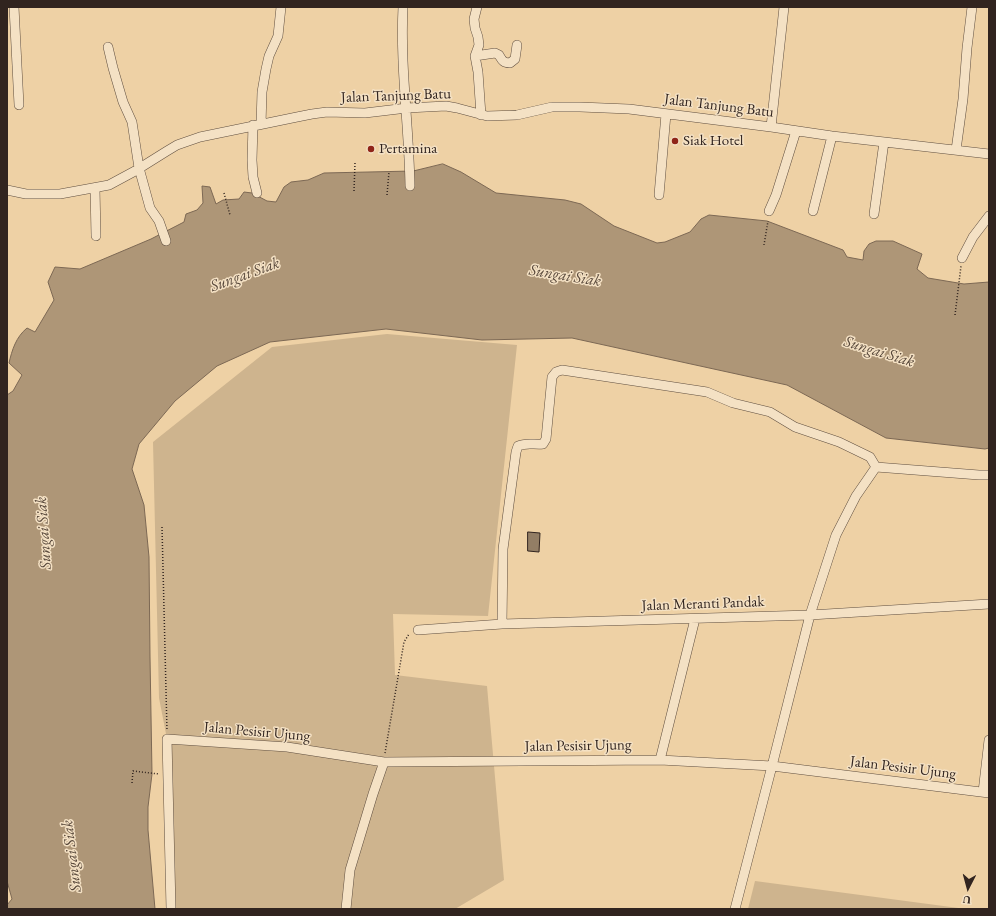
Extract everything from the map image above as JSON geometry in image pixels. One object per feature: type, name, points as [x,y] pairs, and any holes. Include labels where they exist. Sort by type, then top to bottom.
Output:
[{"type":"street","points":[[14,7],[19,105]]},
{"type":"street","points":[[257,192],[253,177],[252,160],[268,56],[278,36],[281,7]]},
{"type":"street","points":[[403,7],[402,57],[407,108],[410,186]]},
{"type":"street","points":[[477,7],[474,19],[479,45],[475,56],[478,72],[481,115]]},
{"type":"street","points":[[771,127],[784,7]]},
{"type":"street","points":[[956,150],[963,99],[972,7]]},
{"type":"street","points":[[475,56],[495,53],[499,55],[504,63],[510,63],[515,59],[517,45]]},
{"type":"street","points":[[108,47],[123,102],[132,122],[139,168],[150,208],[159,221],[166,241]]},
{"type":"street","name":"Jalan Tanjung Batu","points":[[7,190],[26,194],[60,194],[109,185],[177,145],[200,137],[257,124],[328,112],[365,113],[407,108],[446,106],[487,116],[517,115],[552,107],[629,109],[832,136],[989,154]]},
{"type":"street","points":[[659,195],[666,114]]},
{"type":"street","points":[[769,211],[776,195],[796,131]]},
{"type":"street","points":[[813,211],[832,136]]},
{"type":"street","points":[[874,214],[884,142]]},
{"type":"street","points":[[95,188],[96,236]]},
{"type":"street","points":[[962,258],[973,237],[989,216]]},
{"type":"street","points":[[502,624],[503,549],[516,452],[518,446],[523,444],[543,444],[546,439],[552,377],[556,372],[562,370],[707,392],[733,403],[770,412],[795,427],[839,442],[870,457],[876,467]]},
{"type":"street","points":[[876,467],[989,475]]},
{"type":"street","points":[[735,909],[810,615],[836,535],[856,496],[876,467]]},
{"type":"street","name":"Jalan Meranti Pandak","points":[[418,630],[502,624],[810,615],[989,604]]},
{"type":"street","points":[[660,760],[695,619]]},
{"type":"street","points":[[168,739],[171,909]]},
{"type":"street","name":"Jalan Pesisir Ujung","points":[[168,739],[287,747],[384,762],[660,760],[772,766],[986,793]]},
{"type":"street","points":[[986,793],[989,740]]},
{"type":"street","points":[[346,909],[350,870],[384,762]]},
{"type":"path","points":[[354,191],[355,163]]},
{"type":"path","points":[[387,195],[389,172]]},
{"type":"path","points":[[224,193],[230,215]]},
{"type":"path","points":[[764,245],[769,211]]},
{"type":"path","points":[[954,315],[962,258]]},
{"type":"path","points":[[162,527],[168,739]]},
{"type":"path","points":[[384,762],[404,642],[410,633],[418,630]]},
{"type":"path","points":[[132,784],[133,771],[153,773]]},
{"type":"shaded area","points":[[387,334],[517,345],[488,616],[393,614],[395,675],[487,686],[504,880],[455,909],[171,909],[167,739],[159,698],[153,442],[272,347]]},
{"type":"shaded area","points":[[755,881],[966,909],[748,909]]},
{"type":"water","name":"Sungai Siak","points":[[443,164],[461,172],[496,193],[565,200],[581,204],[614,226],[657,243],[665,242],[690,232],[701,219],[709,215],[767,221],[843,250],[847,257],[863,260],[864,251],[869,244],[876,241],[893,241],[922,254],[917,269],[928,278],[964,284],[989,282],[989,448],[985,449],[886,438],[787,385],[572,338],[482,340],[386,329],[270,342],[217,366],[175,401],[139,444],[132,469],[144,505],[149,557],[152,774],[148,807],[148,830],[155,909],[7,909],[7,905],[12,899],[7,881],[7,395],[13,391],[22,375],[9,363],[13,349],[20,335],[27,328],[35,332],[54,300],[48,282],[55,267],[80,269],[151,239],[184,222],[186,214],[197,210],[203,203],[202,186],[210,187],[216,204],[223,200],[239,199],[244,192],[252,193],[267,201],[276,202],[284,187],[291,182],[308,180],[324,173],[413,171]]},
{"type":"building","points":[[528,532],[540,533],[539,552],[528,551]]},
{"type":"place","name":"Siak Hotel","points":[[675,141]]},
{"type":"place","name":"Pertamina","points":[[371,149]]}]
